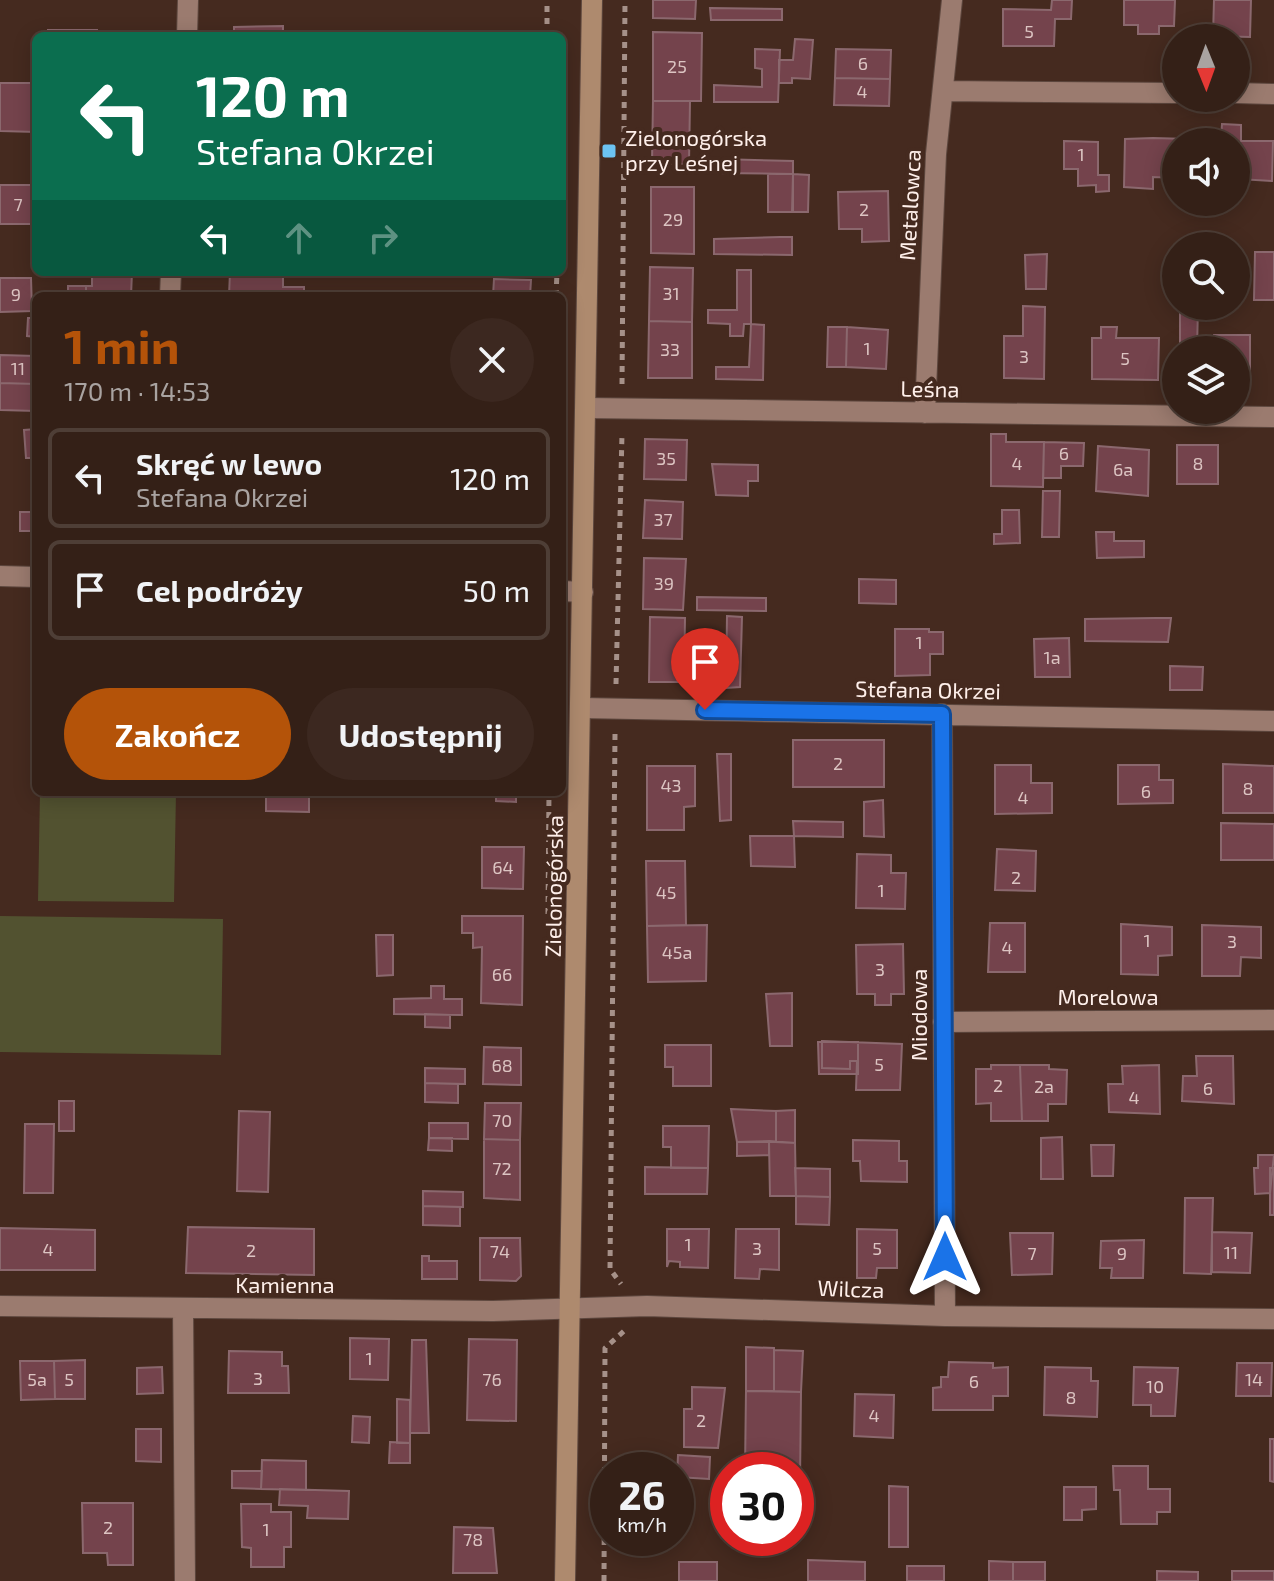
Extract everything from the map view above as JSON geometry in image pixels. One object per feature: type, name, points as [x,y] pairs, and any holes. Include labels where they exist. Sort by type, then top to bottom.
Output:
[{"type":"street","points":[[187,32],[188,0]]},
{"type":"street","name":"Zielonogórska","points":[[565,1581],[582,708],[572,592],[586,408],[592,0]]},
{"type":"street","name":"Metalowca","points":[[925,413],[936,154],[952,0]]},
{"type":"street","points":[[943,91],[1162,93]]},
{"type":"street","points":[[1250,93],[1274,94]]},
{"type":"street","name":"Leśna","points":[[586,408],[1274,417]]},
{"type":"street","points":[[0,576],[32,577]]},
{"type":"street","name":"Stefana Okrzei","points":[[582,708],[1274,721]]},
{"type":"street","name":"Miodowa","points":[[942,714],[945,1316]]},
{"type":"street","name":"Morelowa","points":[[943,1022],[1274,1020]]},
{"type":"street","name":"Kamienna","points":[[0,1306],[570,1309]]},
{"type":"street","name":"Wilcza","points":[[570,1309],[628,1307],[945,1316],[1274,1319]]},
{"type":"street","points":[[183,1308],[185,1581]]},
{"type":"path","points":[[547,0],[547,32]]},
{"type":"path","points":[[604,1581],[605,1348],[627,1329],[628,1307],[627,1292],[610,1269],[625,0]]},
{"type":"shaded area","points":[[40,796],[176,796],[174,902],[38,901]]},
{"type":"shaded area","points":[[0,916],[223,919],[221,1055],[0,1052]]},
{"type":"building","points":[[653,0],[696,0],[695,19],[653,18]]},
{"type":"building","points":[[1052,0],[1072,0],[1071,19],[1055,19],[1054,46],[1003,46],[1003,9],[1051,10]]},
{"type":"building","points":[[1124,0],[1175,0],[1174,24],[1162,24],[1159,34],[1138,34],[1138,25],[1124,25]]},
{"type":"building","points":[[1214,0],[1251,0],[1250,37],[1250,24],[1213,24]]},
{"type":"building","points":[[710,8],[782,9],[782,20],[711,20]]},
{"type":"building","points":[[283,26],[283,32],[234,32],[234,27]]},
{"type":"building","points":[[48,30],[97,30],[97,32]]},
{"type":"building","points":[[653,32],[702,33],[701,101],[653,101]]},
{"type":"building","points":[[795,39],[813,40],[810,79],[792,78],[792,83],[779,83],[779,60],[793,60]]},
{"type":"building","points":[[755,49],[780,50],[778,102],[714,102],[714,85],[762,87],[762,69],[755,68]]},
{"type":"building","points":[[836,49],[891,50],[890,79],[835,78]]},
{"type":"building","points":[[835,78],[890,79],[889,106],[834,105]]},
{"type":"building","points":[[0,83],[32,83],[32,132],[0,131]]},
{"type":"building","points":[[653,101],[690,101],[689,164],[652,163]]},
{"type":"building","points":[[1222,124],[1241,125],[1241,128],[1222,128]]},
{"type":"building","points":[[1162,138],[1162,177],[1153,177],[1153,189],[1124,187],[1125,139]]},
{"type":"building","points":[[1064,141],[1098,142],[1098,175],[1109,175],[1109,191],[1096,192],[1096,185],[1078,186],[1078,169],[1064,169]]},
{"type":"building","points":[[1250,141],[1273,141],[1272,181],[1250,180]]},
{"type":"building","points":[[718,159],[793,161],[793,174],[718,173]]},
{"type":"building","points":[[768,174],[793,174],[792,212],[768,212]]},
{"type":"building","points":[[793,174],[809,175],[808,212],[793,212]]},
{"type":"building","points":[[0,185],[32,185],[32,224],[0,224]]},
{"type":"building","points":[[651,187],[694,187],[694,254],[651,253]]},
{"type":"building","points":[[888,191],[889,241],[862,242],[862,229],[839,229],[838,192]]},
{"type":"building","points":[[792,237],[792,255],[714,254],[714,239]]},
{"type":"building","points":[[1255,252],[1274,252],[1274,300],[1254,300]]},
{"type":"building","points":[[1047,254],[1046,289],[1026,289],[1025,255]]},
{"type":"building","points":[[650,267],[693,268],[692,322],[649,321]]},
{"type":"building","points":[[737,270],[751,270],[751,324],[744,324],[743,336],[730,336],[730,324],[708,323],[708,310],[737,310]]},
{"type":"building","points":[[92,276],[132,276],[131,292],[86,292],[86,286],[92,286]]},
{"type":"building","points":[[230,276],[283,276],[283,287],[304,287],[304,292],[229,292]]},
{"type":"building","points":[[0,278],[31,278],[32,311],[0,312]]},
{"type":"building","points":[[494,279],[531,280],[530,292],[493,292]]},
{"type":"building","points":[[68,286],[86,286],[86,292],[68,292]]},
{"type":"building","points":[[1023,306],[1045,307],[1044,379],[1004,378],[1004,336],[1023,336]]},
{"type":"building","points":[[28,318],[32,318],[32,337],[27,336]]},
{"type":"building","points":[[1180,320],[1198,320],[1197,336],[1180,336]]},
{"type":"building","points":[[649,321],[692,322],[692,378],[648,378]]},
{"type":"building","points":[[751,324],[764,325],[763,380],[716,379],[716,367],[749,367]]},
{"type":"building","points":[[828,327],[847,327],[846,367],[827,367]]},
{"type":"building","points":[[847,327],[888,330],[886,369],[846,367]]},
{"type":"building","points":[[1101,327],[1117,327],[1116,338],[1159,338],[1158,380],[1092,379],[1092,338],[1101,338]]},
{"type":"building","points":[[0,355],[32,356],[32,384],[0,383]]},
{"type":"building","points":[[0,383],[32,384],[32,411],[0,410]]},
{"type":"building","points":[[32,429],[32,458],[26,458],[24,430]]},
{"type":"building","points":[[991,434],[1006,434],[1006,442],[1044,442],[1043,487],[991,486]]},
{"type":"building","points":[[645,439],[687,440],[686,480],[644,479]]},
{"type":"building","points":[[1044,442],[1084,443],[1083,466],[1061,466],[1061,478],[1043,478]]},
{"type":"building","points":[[1177,445],[1218,445],[1218,484],[1177,484]]},
{"type":"building","points":[[1098,446],[1149,450],[1148,496],[1096,491]]},
{"type":"building","points":[[712,464],[758,465],[758,481],[748,481],[748,496],[716,495]]},
{"type":"building","points":[[1043,491],[1060,491],[1059,537],[1042,537]]},
{"type":"building","points":[[645,500],[683,502],[682,539],[643,538]]},
{"type":"building","points":[[1002,510],[1019,510],[1020,543],[994,544],[994,534],[1002,534]]},
{"type":"building","points":[[20,512],[32,512],[32,542],[31,531],[20,531]]},
{"type":"building","points":[[1096,532],[1114,532],[1114,541],[1144,541],[1144,557],[1097,558]]},
{"type":"building","points":[[644,558],[686,559],[683,610],[643,609]]},
{"type":"building","points":[[859,579],[896,580],[896,604],[859,603]]},
{"type":"building","points":[[697,597],[766,598],[766,611],[697,610]]},
{"type":"building","points":[[727,616],[742,617],[740,687],[726,688]]},
{"type":"building","points":[[650,617],[685,618],[684,682],[649,682]]},
{"type":"building","points":[[1171,618],[1168,642],[1085,641],[1085,619]]},
{"type":"building","points":[[895,629],[943,632],[943,654],[930,654],[930,675],[895,676]]},
{"type":"building","points":[[1069,638],[1070,677],[1035,677],[1034,639]]},
{"type":"building","points":[[1170,666],[1203,667],[1202,690],[1170,690]]},
{"type":"building","points":[[793,740],[884,740],[884,787],[793,787]]},
{"type":"building","points":[[717,754],[731,754],[731,820],[720,821]]},
{"type":"building","points":[[1223,764],[1274,766],[1274,813],[1223,813]]},
{"type":"building","points":[[995,765],[1031,765],[1031,783],[1052,783],[1052,813],[995,814]]},
{"type":"building","points":[[1118,765],[1159,765],[1159,780],[1173,780],[1173,803],[1118,804]]},
{"type":"building","points":[[647,766],[695,766],[695,806],[684,807],[684,830],[647,830]]},
{"type":"building","points":[[309,796],[309,812],[266,811],[266,797],[255,797]]},
{"type":"building","points":[[496,796],[516,796],[516,802],[496,801]]},
{"type":"building","points":[[883,800],[884,837],[864,836],[864,802]]},
{"type":"building","points":[[793,821],[843,822],[843,837],[794,836]]},
{"type":"building","points":[[1221,823],[1274,824],[1274,860],[1221,860]]},
{"type":"building","points":[[750,836],[794,836],[795,867],[751,866]]},
{"type":"building","points":[[482,847],[524,847],[523,889],[482,888]]},
{"type":"building","points":[[997,849],[1036,851],[1035,891],[995,890]]},
{"type":"building","points":[[857,854],[891,855],[891,873],[906,873],[905,909],[856,908]]},
{"type":"building","points":[[646,861],[685,861],[686,925],[647,926]]},
{"type":"building","points":[[462,916],[523,916],[522,1005],[481,1003],[482,947],[473,948],[473,933],[462,933]]},
{"type":"building","points":[[990,923],[1025,923],[1025,972],[988,972]]},
{"type":"building","points":[[1121,924],[1172,927],[1172,955],[1158,956],[1158,975],[1121,974]]},
{"type":"building","points":[[707,925],[706,981],[648,982],[647,926]]},
{"type":"building","points":[[1202,925],[1261,927],[1261,958],[1241,957],[1240,976],[1202,976]]},
{"type":"building","points":[[376,935],[393,935],[393,975],[377,976]]},
{"type":"building","points":[[903,944],[904,994],[891,994],[891,1005],[875,1005],[875,994],[857,994],[856,945]]},
{"type":"building","points":[[431,986],[444,986],[444,999],[462,999],[462,1015],[394,1014],[394,999],[431,998]]},
{"type":"building","points":[[792,993],[792,1046],[770,1046],[766,994]]},
{"type":"building","points":[[425,1014],[450,1015],[450,1028],[425,1027]]},
{"type":"building","points":[[822,1041],[902,1044],[900,1090],[856,1090],[857,1061],[850,1061],[850,1069],[822,1068]]},
{"type":"building","points":[[818,1042],[858,1042],[858,1074],[819,1074]]},
{"type":"building","points":[[665,1045],[711,1045],[711,1086],[673,1086],[673,1067],[665,1067]]},
{"type":"building","points":[[484,1047],[521,1048],[521,1085],[483,1084]]},
{"type":"building","points":[[1196,1056],[1233,1056],[1234,1104],[1182,1101],[1183,1076],[1197,1076]]},
{"type":"building","points":[[991,1065],[1020,1065],[1022,1121],[991,1121],[991,1103],[976,1104],[976,1069],[991,1069]]},
{"type":"building","points":[[1020,1065],[1049,1065],[1049,1069],[1067,1070],[1066,1104],[1048,1104],[1048,1121],[1022,1121]]},
{"type":"building","points":[[1159,1065],[1160,1114],[1109,1112],[1108,1084],[1123,1084],[1122,1066]]},
{"type":"building","points":[[425,1068],[465,1069],[465,1084],[425,1083]]},
{"type":"building","points":[[425,1083],[458,1084],[458,1103],[425,1102]]},
{"type":"building","points":[[59,1101],[74,1101],[74,1131],[59,1131]]},
{"type":"building","points":[[485,1103],[521,1103],[520,1140],[484,1139]]},
{"type":"building","points":[[731,1109],[776,1111],[776,1142],[737,1142]]},
{"type":"building","points":[[795,1110],[795,1143],[776,1142],[776,1111]]},
{"type":"building","points":[[239,1111],[270,1112],[268,1192],[237,1191]]},
{"type":"building","points":[[429,1123],[468,1123],[468,1139],[429,1138]]},
{"type":"building","points":[[25,1124],[54,1124],[53,1193],[24,1193]]},
{"type":"building","points":[[663,1126],[709,1126],[708,1168],[671,1168],[671,1147],[663,1147]]},
{"type":"building","points":[[1062,1137],[1063,1179],[1041,1179],[1041,1138]]},
{"type":"building","points":[[429,1138],[452,1138],[452,1151],[428,1150]]},
{"type":"building","points":[[484,1139],[520,1140],[520,1200],[484,1198]]},
{"type":"building","points":[[853,1140],[899,1141],[899,1161],[907,1161],[907,1182],[861,1181],[860,1161],[853,1161]]},
{"type":"building","points":[[769,1141],[769,1155],[737,1156],[737,1142]]},
{"type":"building","points":[[769,1141],[795,1143],[796,1196],[770,1196]]},
{"type":"building","points":[[1091,1145],[1114,1145],[1113,1176],[1092,1176]]},
{"type":"building","points":[[1258,1155],[1274,1155],[1270,1193],[1255,1194],[1254,1168],[1258,1168]]},
{"type":"building","points":[[645,1167],[708,1168],[707,1194],[645,1194]]},
{"type":"building","points":[[795,1168],[830,1169],[830,1197],[796,1196]]},
{"type":"building","points":[[1270,1168],[1274,1168],[1274,1215],[1270,1215]]},
{"type":"building","points":[[423,1191],[463,1192],[463,1207],[423,1206]]},
{"type":"building","points":[[796,1196],[830,1197],[829,1225],[796,1224]]},
{"type":"building","points":[[1185,1198],[1213,1198],[1211,1274],[1184,1273]]},
{"type":"building","points":[[423,1206],[460,1207],[460,1226],[423,1225]]},
{"type":"building","points":[[188,1227],[314,1229],[314,1275],[186,1273]]},
{"type":"building","points":[[0,1228],[95,1230],[95,1270],[0,1270]]},
{"type":"building","points":[[667,1229],[709,1229],[708,1268],[680,1267],[680,1262],[669,1261],[667,1267]]},
{"type":"building","points":[[736,1229],[779,1229],[779,1270],[760,1269],[759,1279],[735,1278]]},
{"type":"building","points":[[857,1229],[897,1230],[897,1268],[877,1268],[876,1278],[857,1278]]},
{"type":"building","points":[[1212,1232],[1252,1233],[1250,1273],[1212,1272]]},
{"type":"building","points":[[1010,1233],[1053,1233],[1052,1274],[1012,1275]]},
{"type":"building","points":[[480,1238],[520,1238],[521,1276],[516,1281],[480,1280]]},
{"type":"building","points":[[1144,1240],[1143,1278],[1111,1278],[1112,1268],[1100,1268],[1101,1241]]},
{"type":"building","points":[[422,1256],[429,1256],[429,1261],[457,1261],[457,1279],[422,1279]]},
{"type":"building","points":[[350,1338],[389,1339],[388,1380],[350,1379]]},
{"type":"building","points":[[469,1339],[517,1340],[516,1421],[467,1420]]},
{"type":"building","points":[[412,1340],[426,1340],[429,1433],[410,1433]]},
{"type":"building","points":[[746,1347],[774,1348],[774,1391],[746,1391]]},
{"type":"building","points":[[774,1350],[803,1351],[801,1392],[774,1391]]},
{"type":"building","points":[[229,1351],[282,1352],[282,1366],[288,1366],[289,1393],[228,1393]]},
{"type":"building","points":[[85,1360],[85,1399],[55,1399],[54,1361]]},
{"type":"building","points":[[20,1361],[54,1361],[55,1399],[21,1400]]},
{"type":"building","points":[[949,1362],[993,1363],[993,1368],[1008,1367],[1008,1396],[993,1396],[993,1410],[933,1410],[933,1388],[941,1387],[941,1377],[948,1377]]},
{"type":"building","points":[[1237,1363],[1272,1363],[1271,1396],[1236,1396]]},
{"type":"building","points":[[162,1367],[163,1393],[137,1394],[137,1368]]},
{"type":"building","points":[[1045,1367],[1091,1368],[1091,1381],[1098,1381],[1097,1417],[1044,1415]]},
{"type":"building","points":[[1134,1367],[1178,1368],[1175,1416],[1151,1416],[1151,1405],[1133,1405]]},
{"type":"building","points":[[692,1387],[725,1388],[718,1448],[684,1447],[684,1409],[692,1409]]},
{"type":"building","points":[[746,1391],[801,1392],[800,1452],[745,1452]]},
{"type":"building","points":[[855,1394],[894,1395],[893,1438],[854,1436]]},
{"type":"building","points":[[397,1399],[410,1400],[410,1443],[397,1443]]},
{"type":"building","points":[[353,1416],[370,1417],[369,1443],[352,1442]]},
{"type":"building","points":[[136,1429],[161,1429],[161,1462],[136,1461]]},
{"type":"building","points":[[1270,1439],[1274,1439],[1274,1482],[1270,1481]]},
{"type":"building","points":[[390,1442],[410,1443],[410,1463],[389,1463]]},
{"type":"building","points":[[694,1456],[710,1457],[709,1479],[694,1478]]},
{"type":"building","points":[[262,1460],[306,1461],[306,1490],[261,1489]]},
{"type":"building","points":[[1113,1466],[1148,1466],[1148,1489],[1170,1489],[1170,1512],[1157,1512],[1157,1524],[1121,1524],[1120,1490],[1114,1490]]},
{"type":"building","points":[[232,1471],[262,1471],[261,1489],[232,1488]]},
{"type":"building","points":[[889,1486],[908,1487],[908,1547],[889,1547]]},
{"type":"building","points":[[1064,1487],[1096,1487],[1096,1509],[1082,1510],[1082,1520],[1064,1520]]},
{"type":"building","points":[[280,1489],[349,1491],[348,1519],[307,1518],[308,1506],[279,1505]]},
{"type":"building","points":[[82,1503],[133,1503],[133,1565],[108,1565],[107,1553],[83,1553]]},
{"type":"building","points":[[241,1504],[271,1504],[271,1512],[291,1512],[291,1547],[284,1547],[284,1567],[251,1567],[251,1548],[242,1547]]},
{"type":"building","points":[[454,1527],[493,1528],[497,1573],[453,1573]]},
{"type":"building","points":[[808,1560],[865,1562],[865,1581],[808,1581]]},
{"type":"building","points":[[989,1561],[1013,1562],[1013,1581],[989,1581]]},
{"type":"building","points":[[679,1562],[717,1562],[717,1581],[679,1581]]},
{"type":"building","points":[[1013,1562],[1045,1562],[1045,1581],[1013,1581]]},
{"type":"building","points":[[907,1566],[944,1566],[944,1581],[907,1581]]},
{"type":"building","points":[[1157,1571],[1198,1572],[1198,1581],[1157,1581]]},
{"type":"building","points":[[1232,1571],[1274,1571],[1274,1581],[1232,1581]]},
{"type":"place","name":"Zielonogórska przy Leśnej","points":[[609,151]]},
{"type":"route","points":[[705,710],[942,714],[945,1257]]}]
